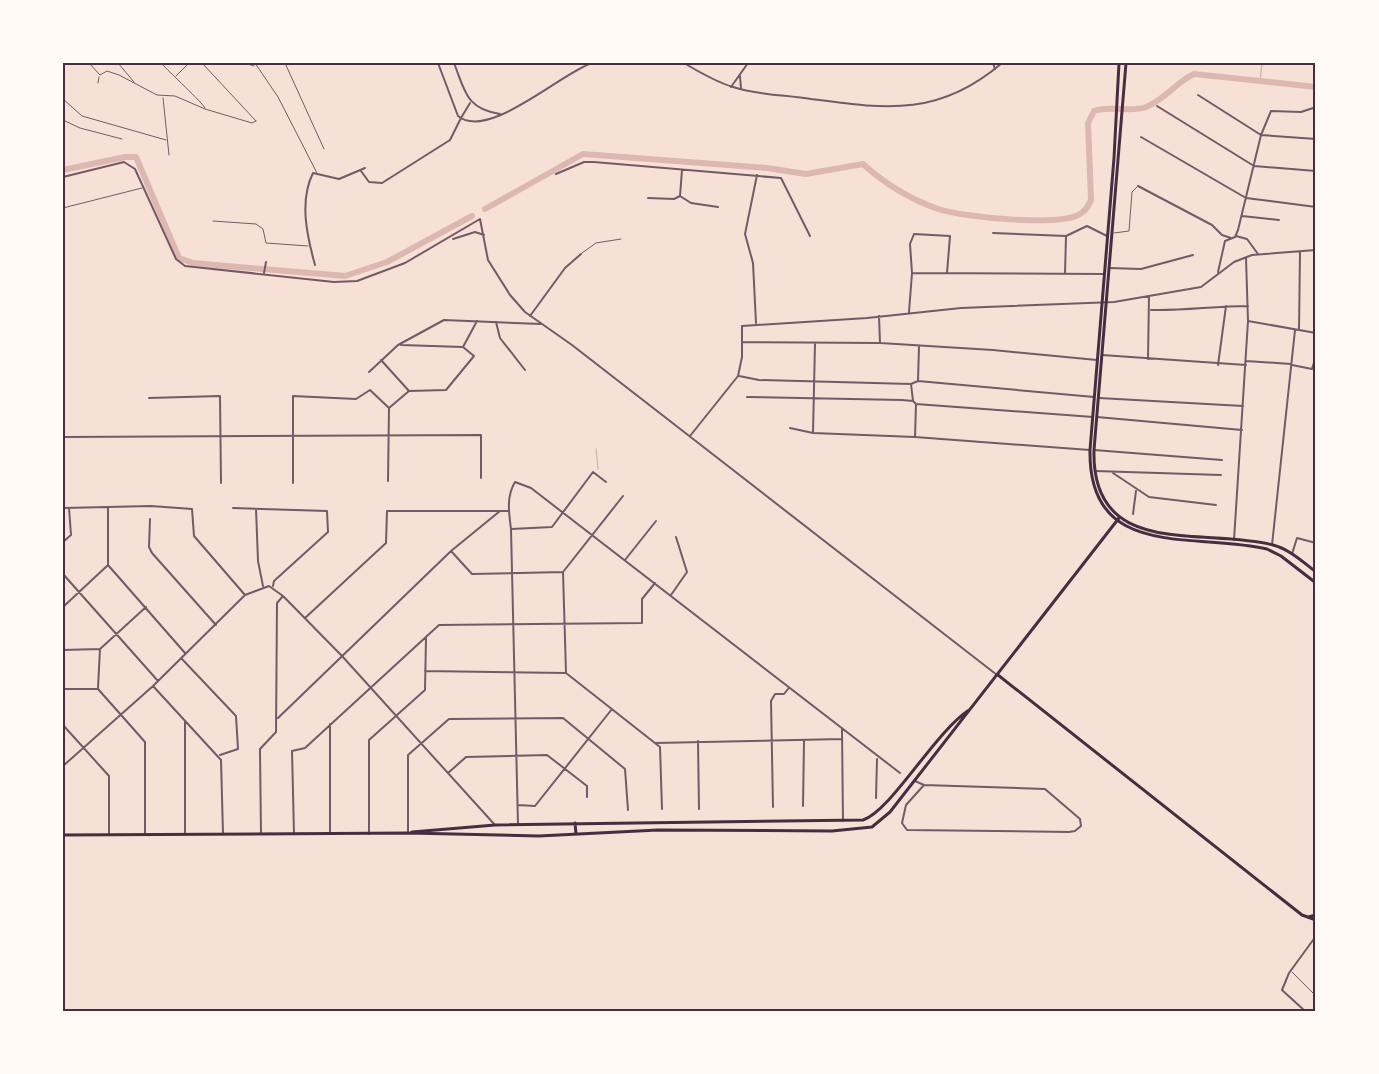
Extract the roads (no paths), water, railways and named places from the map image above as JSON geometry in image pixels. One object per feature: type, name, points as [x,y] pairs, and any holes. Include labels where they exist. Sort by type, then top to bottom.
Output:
[{"type":"main road","points":[[1096,398],[1102,355],[1104,274],[1119,63]]},
{"type":"main road","points":[[1126,63],[1113,233],[1097,360],[1090,472],[1103,500],[1131,530],[1149,536],[1262,548],[1288,561],[1316,583]]},
{"type":"main road","points":[[1092,450],[1094,471],[1103,500]]},
{"type":"main road","points":[[1119,518],[1150,532],[1272,545],[1292,554],[1316,572]]},
{"type":"main road","points":[[63,835],[408,833],[481,836],[658,830],[857,830],[872,826],[890,812],[915,781],[1119,518]]},
{"type":"main road","points":[[1288,561],[1292,554]]},
{"type":"main road","points":[[998,675],[1306,917],[1316,920]]},
{"type":"main road","points":[[408,833],[495,825],[862,820],[874,815],[950,724],[973,707]]},
{"type":"main road","points":[[923,755],[927,759],[927,766]]},
{"type":"main road","points":[[783,830],[784,825],[790,821]]},
{"type":"main road","points":[[575,824],[576,834]]},
{"type":"main road","points":[[481,826],[481,836]]},
{"type":"main road","points":[[1306,917],[1316,915]]},
{"type":"street","points":[[438,63],[455,110],[461,118]]},
{"type":"street","points":[[454,63],[471,102],[489,112],[503,114]]},
{"type":"street","points":[[461,118],[488,119],[503,114],[592,63]]},
{"type":"street","points":[[684,63],[731,87],[870,107],[910,106],[966,88],[1002,63]]},
{"type":"street","points":[[731,87],[748,63]]},
{"type":"street","points":[[993,63],[995,69]]},
{"type":"street","points":[[740,76],[741,89]]},
{"type":"street","points":[[1198,95],[1261,135],[1316,139]]},
{"type":"street","points":[[361,171],[369,182],[382,183],[450,140],[471,102]]},
{"type":"street","points":[[1157,106],[1254,166],[1316,171]]},
{"type":"street","points":[[1235,237],[1261,135],[1271,111],[1301,112],[1316,107]]},
{"type":"street","points":[[1141,137],[1246,198],[1316,207]]},
{"type":"street","points":[[63,177],[124,162],[135,169],[180,263],[184,266],[334,282],[357,281],[405,263],[448,241],[480,219],[488,260],[510,295],[530,316],[572,345],[998,675]]},
{"type":"street","points":[[556,174],[584,162],[781,178],[810,236]]},
{"type":"street","points":[[315,265],[306,230],[309,182],[313,173],[339,179],[365,168]]},
{"type":"street","points":[[680,196],[682,170]]},
{"type":"street","points":[[756,323],[753,264],[745,234],[757,176]]},
{"type":"street","points":[[1138,186],[1212,225],[1222,235],[1235,237]]},
{"type":"street","points":[[648,198],[674,199],[680,196]]},
{"type":"street","points":[[680,196],[691,202],[718,207]]},
{"type":"street","points":[[1242,216],[1279,220]]},
{"type":"street","points":[[993,233],[1066,236],[1087,226],[1107,236]]},
{"type":"street","points":[[448,241],[475,232],[484,235]]},
{"type":"street","points":[[909,312],[912,273],[910,244],[914,234],[950,236],[947,273]]},
{"type":"street","points":[[1065,274],[1066,236]]},
{"type":"street","points":[[1217,275],[1225,241],[1242,236],[1258,254]]},
{"type":"street","points":[[690,436],[738,376],[742,326],[756,323],[795,323],[909,312],[1104,302],[1201,286],[1234,262],[1258,254],[1315,251]]},
{"type":"street","points":[[1272,545],[1297,330],[1300,253]]},
{"type":"street","points":[[530,316],[565,268],[581,254]]},
{"type":"street","points":[[1109,268],[1141,269],[1193,255]]},
{"type":"street","points":[[1234,540],[1248,321],[1246,258]]},
{"type":"street","points":[[264,273],[266,262]]},
{"type":"street","points":[[912,273],[1104,274]]},
{"type":"street","points":[[1148,358],[1149,295]]},
{"type":"street","points":[[1150,310],[1192,311],[1211,305],[1248,306]]},
{"type":"street","points":[[1218,365],[1226,306]]},
{"type":"street","points":[[879,315],[880,343]]},
{"type":"street","points":[[369,372],[398,345],[444,320],[541,324]]},
{"type":"street","points":[[463,347],[477,321]]},
{"type":"street","points":[[1248,321],[1316,333]]},
{"type":"street","points":[[496,322],[500,338],[525,370]]},
{"type":"street","points":[[742,342],[880,343],[1097,360]]},
{"type":"street","points":[[813,434],[815,343]]},
{"type":"street","points":[[389,408],[409,392],[446,390],[474,356],[463,347],[398,345]]},
{"type":"street","points":[[918,381],[919,345]]},
{"type":"street","points":[[1102,355],[1218,365],[1246,363],[1292,365],[1312,369],[1316,356]]},
{"type":"street","points":[[381,360],[409,392]]},
{"type":"street","points":[[738,376],[759,380],[911,384],[918,381],[1096,398],[1243,406]]},
{"type":"street","points":[[911,384],[915,437]]},
{"type":"street","points":[[293,483],[293,396],[338,396],[356,399],[374,391],[389,408],[388,481]]},
{"type":"street","points":[[149,398],[220,396],[221,483]]},
{"type":"street","points":[[747,397],[914,403],[1242,430]]},
{"type":"street","points":[[790,428],[813,434],[915,437],[1222,459]]},
{"type":"street","points":[[63,437],[481,435],[481,478]]},
{"type":"street","points":[[1094,471],[1221,475]]},
{"type":"street","points":[[511,529],[552,527],[593,472],[606,482]]},
{"type":"street","points":[[1112,473],[1149,498],[1216,505]]},
{"type":"street","points":[[518,825],[511,529],[508,511],[511,489],[515,482],[531,488],[900,773]]},
{"type":"street","points":[[1133,514],[1136,491]]},
{"type":"street","points":[[566,673],[563,572],[623,496]]},
{"type":"street","points":[[63,508],[151,506],[192,509],[194,536],[245,595]]},
{"type":"street","points":[[63,542],[71,535],[69,508]]},
{"type":"street","points":[[108,508],[108,565],[185,653]]},
{"type":"street","points":[[233,508],[327,511],[328,532],[274,580],[273,586]]},
{"type":"street","points":[[256,509],[258,561],[263,586]]},
{"type":"street","points":[[278,718],[451,552],[500,510]]},
{"type":"street","points":[[304,618],[386,543],[387,511],[508,511]]},
{"type":"street","points":[[150,519],[149,547],[152,553],[216,625]]},
{"type":"street","points":[[625,560],[656,521]]},
{"type":"street","points":[[671,595],[687,572],[676,537]]},
{"type":"street","points":[[1292,554],[1297,537],[1316,543]]},
{"type":"street","points":[[451,552],[472,574],[563,572]]},
{"type":"street","points":[[63,607],[108,565]]},
{"type":"street","points":[[63,574],[158,681]]},
{"type":"street","points":[[294,834],[292,751],[305,748],[439,625],[642,623],[642,599],[656,583]]},
{"type":"street","points":[[63,766],[153,686],[245,595],[263,586],[273,586],[342,656],[495,825]]},
{"type":"street","points":[[261,834],[260,749],[276,732],[278,718],[277,614],[278,601],[283,596]]},
{"type":"street","points":[[63,650],[100,649],[146,606]]},
{"type":"street","points":[[369,834],[369,740],[424,690],[426,638]]},
{"type":"street","points":[[100,649],[98,689],[145,742],[145,835]]},
{"type":"street","points":[[181,658],[236,716],[238,749],[224,752],[219,756]]},
{"type":"street","points":[[425,671],[566,673],[656,742],[661,751],[663,809]]},
{"type":"street","points":[[153,686],[219,756],[223,833]]},
{"type":"street","points":[[773,807],[771,701],[775,694],[784,694],[788,688]]},
{"type":"street","points":[[63,689],[98,689]]},
{"type":"street","points":[[518,805],[535,806],[613,709]]},
{"type":"street","points":[[408,833],[408,755],[449,719],[562,718],[626,769],[628,810]]},
{"type":"street","points":[[185,721],[185,834]]},
{"type":"street","points":[[330,724],[330,834]]},
{"type":"street","points":[[63,725],[109,776],[109,835]]},
{"type":"street","points":[[842,729],[843,822]]},
{"type":"street","points":[[656,742],[842,739]]},
{"type":"street","points":[[698,741],[699,809]]},
{"type":"street","points":[[803,806],[804,741]]},
{"type":"street","points":[[448,773],[466,757],[548,755],[587,786],[587,797]]},
{"type":"street","points":[[876,798],[877,757]]},
{"type":"street","points":[[915,781],[924,785],[1045,789],[1081,822],[1079,829],[1069,832],[907,830],[902,823],[906,805],[924,785]]},
{"type":"street","points":[[63,807],[63,835]]},
{"type":"street","points":[[1305,1011],[1282,990],[1290,971],[1316,936]]},
{"type":"lane","points":[[89,63],[100,75]]},
{"type":"lane","points":[[118,63],[134,83]]},
{"type":"lane","points":[[161,63],[189,94],[203,102],[205,109]]},
{"type":"lane","points":[[174,77],[189,63]]},
{"type":"lane","points":[[100,75],[110,72],[163,96],[174,96],[205,109],[252,123],[256,121],[202,63]]},
{"type":"lane","points":[[245,63],[257,66]]},
{"type":"lane","points":[[255,63],[278,97],[318,174]]},
{"type":"lane","points":[[285,63],[324,149]]},
{"type":"lane","points":[[98,83],[100,75]]},
{"type":"lane","points":[[163,96],[169,155]]},
{"type":"lane","points":[[63,99],[82,116],[166,140]]},
{"type":"lane","points":[[63,120],[80,128],[122,139]]},
{"type":"lane","points":[[1113,233],[1129,231],[1132,192],[1138,186]]},
{"type":"lane","points":[[63,208],[144,187]]},
{"type":"lane","points":[[213,221],[256,224],[263,229],[266,243],[310,247]]},
{"type":"lane","points":[[581,254],[596,243],[621,239]]},
{"type":"lane","points":[[1290,971],[1316,996]]},
{"type":"waterway","points":[[1260,82],[1262,63]]},
{"type":"waterway","points":[[485,209],[583,154],[767,168],[806,174],[863,164],[898,190],[938,209],[968,215],[1011,219],[1069,218],[1084,211],[1091,200],[1088,123],[1094,111],[1146,107],[1194,74],[1316,87]]},
{"type":"waterway","points":[[63,170],[125,157],[136,157],[179,258],[193,263],[345,276],[387,262],[472,216]]},
{"type":"waterway","points":[[596,449],[598,469]]}]
